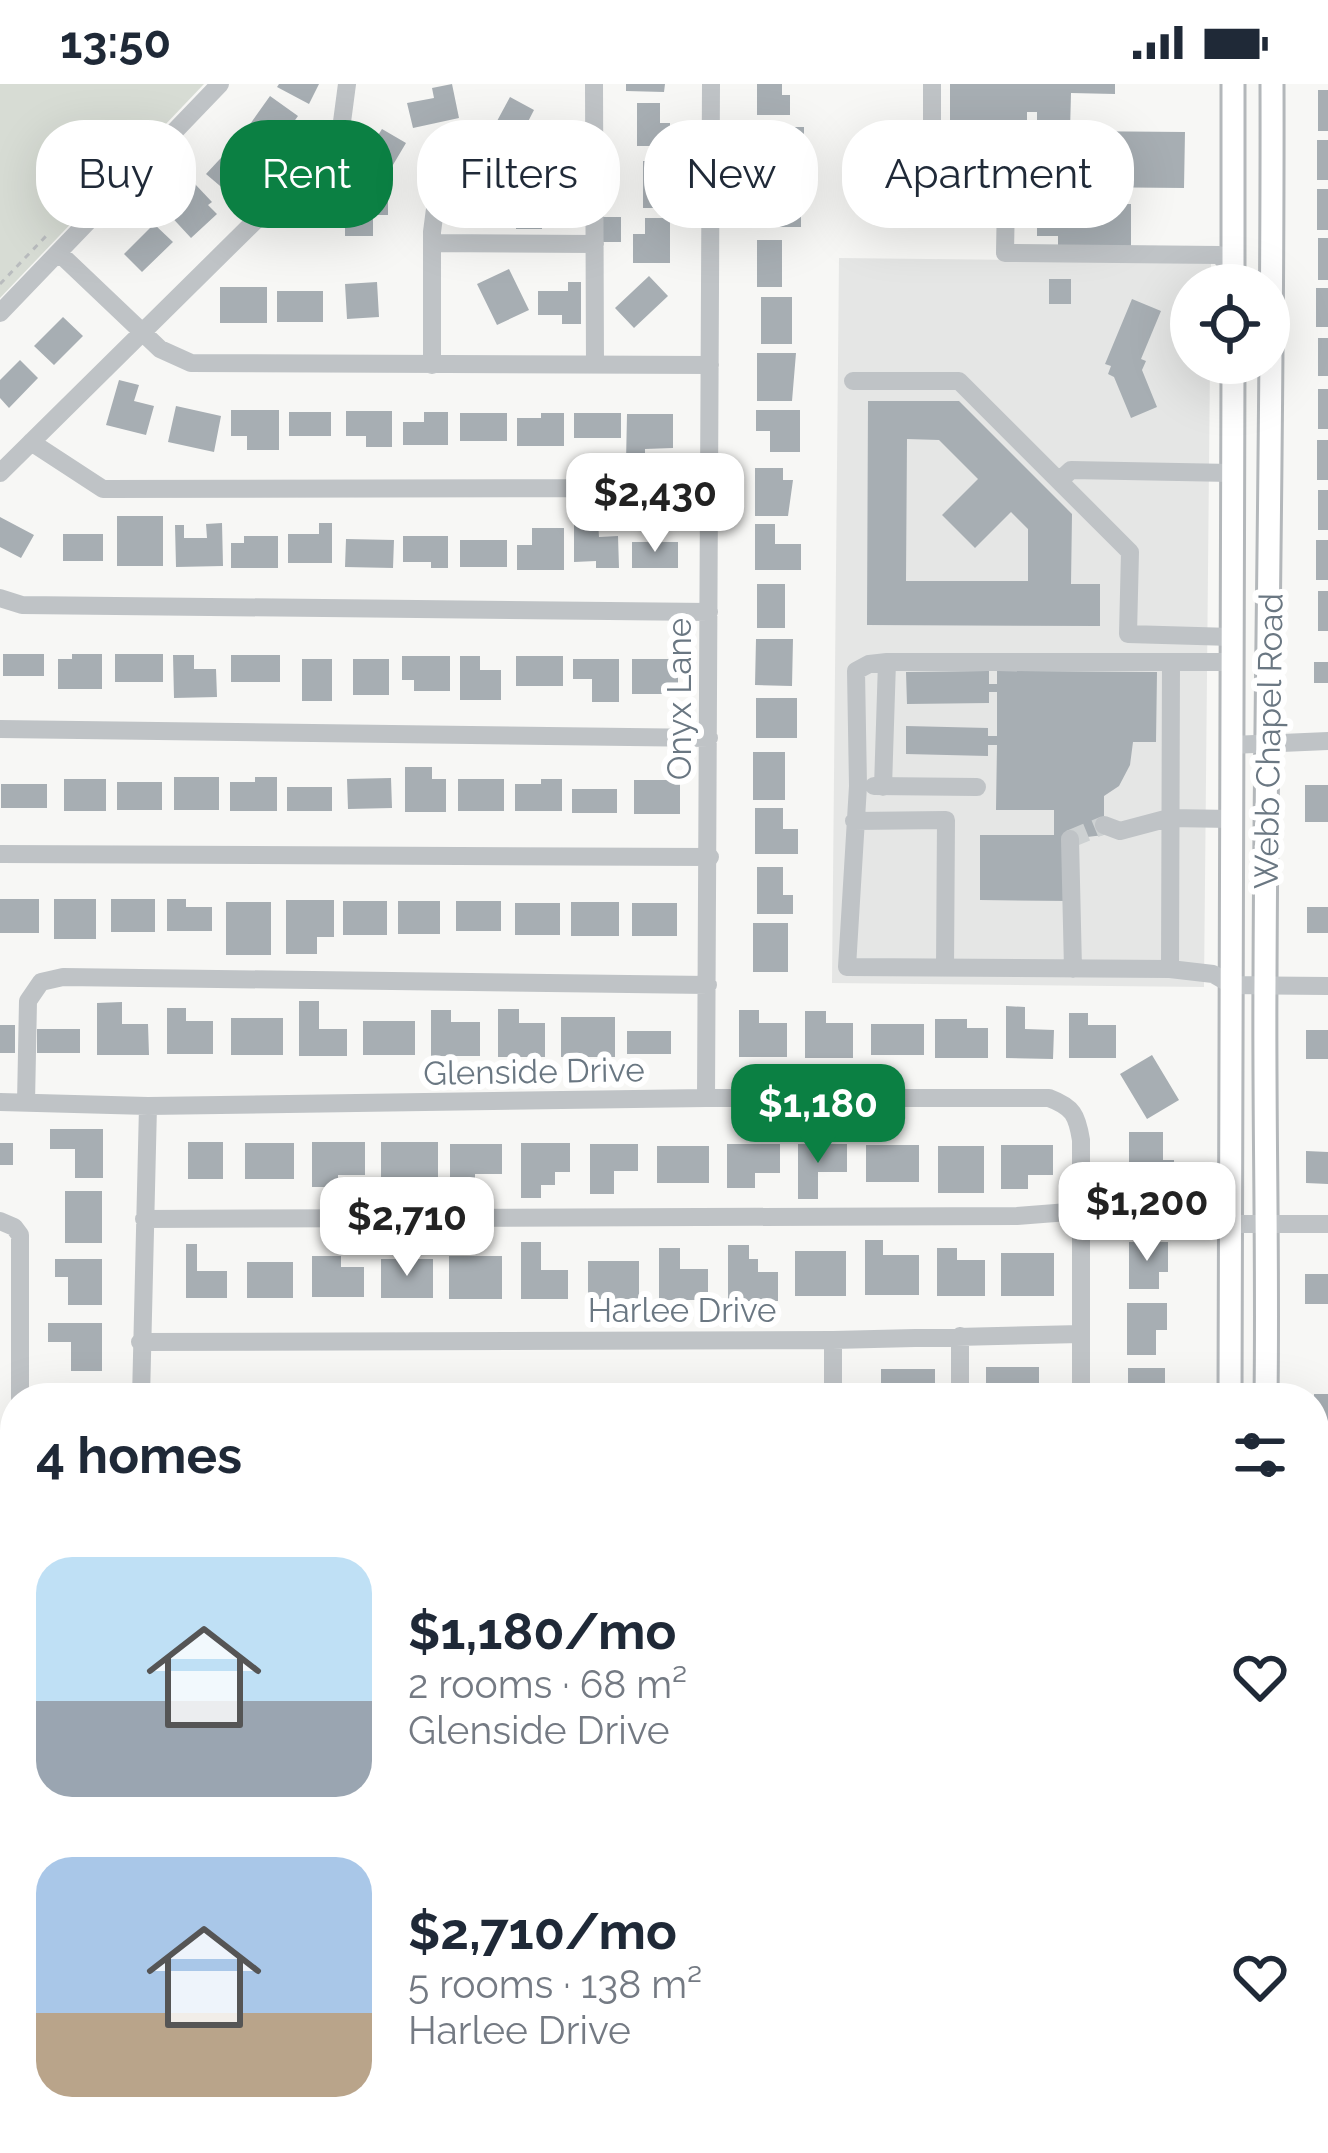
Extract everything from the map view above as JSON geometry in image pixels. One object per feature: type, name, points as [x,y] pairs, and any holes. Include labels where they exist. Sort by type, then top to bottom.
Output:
[{"type":"main road","points":[[1233,84],[1233,264]]},
{"type":"main road","name":"Webb Chapel Road","points":[[1272,84],[1273,264]]},
{"type":"main road","name":"Webb Chapel Road","points":[[1230,1383],[1233,384]]},
{"type":"main road","name":"Webb Chapel Road","points":[[1266,1383],[1272,384]]},
{"type":"main road","points":[[1232,638],[1270,638]]},
{"type":"street","points":[[0,313],[220,84]]},
{"type":"street","points":[[0,473],[340,137],[346,84]]},
{"type":"street","points":[[594,84],[595,365]]},
{"type":"street","name":"Onyx Lane","points":[[706,1098],[711,84]]},
{"type":"street","points":[[932,84],[932,140],[1006,140],[1005,253],[1219,255],[1225,264]]},
{"type":"street","points":[[432,365],[433,228]]},
{"type":"street","points":[[432,243],[595,244]]},
{"type":"street","points":[[59,253],[160,349],[191,363],[710,365]]},
{"type":"street","points":[[853,381],[959,381],[1130,551],[1129,634],[1232,638]]},
{"type":"street","points":[[32,442],[104,489],[710,488]]},
{"type":"street","points":[[1059,481],[1072,470],[1232,473]]},
{"type":"street","points":[[0,598],[22,605],[709,612]]},
{"type":"street","points":[[1232,662],[887,662],[856,670],[858,786],[847,967],[1170,969],[1213,974],[1232,985],[1328,986]]},
{"type":"street","points":[[883,787],[887,662]]},
{"type":"street","points":[[1170,969],[1171,662]]},
{"type":"street","points":[[0,729],[710,738]]},
{"type":"street","points":[[1232,745],[1328,741]]},
{"type":"street","points":[[858,786],[977,787]]},
{"type":"street","points":[[1112,828],[1169,818],[1232,819]]},
{"type":"street","points":[[854,821],[946,820],[945,968]]},
{"type":"street","points":[[1070,839],[1073,969]]},
{"type":"street","points":[[0,854],[710,857]]},
{"type":"street","points":[[26,1103],[28,1001],[41,982],[63,977],[708,985]]},
{"type":"street","name":"Glenside Drive","points":[[0,1102],[148,1106],[1049,1098],[1068,1105],[1077,1115],[1081,1211]]},
{"type":"street","points":[[141,1383],[148,1106]]},
{"type":"street","points":[[1081,1211],[1081,1383]]},
{"type":"street","points":[[144,1219],[1017,1216],[1081,1211],[1198,1213],[1231,1224],[1328,1224]]},
{"type":"street","points":[[0,1221],[18,1231],[21,1243],[20,1383]]},
{"type":"street","name":"Harlee Drive","points":[[140,1342],[832,1340],[1080,1334]]},
{"type":"street","points":[[960,1336],[960,1383]]},
{"type":"street","points":[[832,1340],[833,1383]]},
{"type":"shaded area","points":[[0,84],[204,84],[170,120],[36,120],[36,228],[67,228],[0,298]]},
{"type":"shaded area","points":[[839,258],[1211,262],[1170,264],[1170,384],[1210,384],[1204,987],[832,983]]},
{"type":"building","points":[[319,84],[309,104],[277,87]]},
{"type":"building","points":[[452,84],[459,118],[417,120],[413,128],[407,103],[434,98],[432,88]]},
{"type":"building","points":[[626,84],[665,84],[664,92],[626,91]]},
{"type":"building","points":[[757,84],[782,84],[782,95],[790,95],[790,115],[757,115]]},
{"type":"building","points":[[950,84],[1115,84],[1115,94],[1071,93],[1070,120],[1037,120],[1037,112],[1027,112],[1027,120],[950,120]]},
{"type":"building","points":[[1318,90],[1328,90],[1328,131],[1318,131]]},
{"type":"building","points":[[270,96],[298,116],[295,120],[253,120]]},
{"type":"building","points":[[510,97],[534,110],[529,120],[498,120]]},
{"type":"building","points":[[637,103],[660,103],[660,120],[644,120],[644,146],[637,146]]},
{"type":"building","points":[[1134,132],[1185,132],[1184,188],[1134,188]]},
{"type":"building","points":[[393,135],[406,143],[393,165]]},
{"type":"building","points":[[1317,140],[1328,140],[1328,180],[1317,180]]},
{"type":"building","points":[[220,159],[220,186],[206,174]]},
{"type":"building","points":[[196,185],[217,214],[191,238],[182,228],[196,228]]},
{"type":"building","points":[[1317,189],[1328,189],[1328,230],[1317,230]]},
{"type":"building","points":[[621,217],[621,242],[597,242],[597,228],[620,228]]},
{"type":"building","points":[[150,228],[158,228],[173,242],[142,272],[124,254]]},
{"type":"building","points":[[345,228],[373,228],[373,236],[345,236]]},
{"type":"building","points":[[645,228],[670,228],[670,263],[633,263],[633,234],[645,234]]},
{"type":"building","points":[[1037,228],[1131,228],[1131,246],[1058,245],[1058,236],[1037,236]]},
{"type":"building","points":[[1318,238],[1328,238],[1328,280],[1318,280]]},
{"type":"building","points":[[757,240],[782,240],[782,287],[757,287]]},
{"type":"building","points":[[509,269],[529,310],[497,325],[477,284]]},
{"type":"building","points":[[649,276],[668,296],[634,328],[615,308]]},
{"type":"building","points":[[1049,279],[1071,279],[1071,304],[1049,304]]},
{"type":"building","points":[[377,282],[379,317],[347,319],[345,284]]},
{"type":"building","points":[[568,282],[581,282],[581,324],[562,324],[562,315],[538,315],[538,291],[568,291]]},
{"type":"building","points":[[220,287],[267,287],[267,323],[220,323]]},
{"type":"building","points":[[1316,288],[1328,288],[1328,327],[1316,327]]},
{"type":"building","points":[[277,291],[323,291],[323,322],[277,322]]},
{"type":"building","points":[[761,297],[792,297],[792,344],[761,344]]},
{"type":"building","points":[[1132,299],[1161,311],[1141,359],[1146,361],[1142,370],[1157,407],[1131,418],[1114,377],[1108,374],[1111,366],[1105,364]]},
{"type":"building","points":[[63,317],[83,336],[54,365],[34,346]]},
{"type":"building","points":[[1318,338],[1328,338],[1328,376],[1318,376]]},
{"type":"building","points":[[757,353],[796,353],[792,401],[757,401]]},
{"type":"building","points":[[20,360],[38,378],[9,408],[0,398],[0,380]]},
{"type":"building","points":[[119,380],[139,385],[134,401],[154,406],[146,435],[106,425]]},
{"type":"building","points":[[1318,389],[1328,389],[1328,429],[1318,429]]},
{"type":"building","points":[[868,401],[959,401],[1072,514],[1071,584],[1100,584],[1100,626],[867,625]],"holes":[[[907,439],[939,440],[978,479],[942,515],[975,548],[1011,512],[1028,529],[1028,581],[906,581]]]},
{"type":"building","points":[[176,406],[221,416],[214,452],[168,442]]},
{"type":"building","points":[[231,410],[279,410],[279,450],[247,450],[247,436],[231,436]]},
{"type":"building","points":[[756,410],[800,410],[800,452],[770,452],[770,431],[756,431]]},
{"type":"building","points":[[346,411],[392,411],[392,447],[366,447],[366,436],[346,436]]},
{"type":"building","points":[[289,412],[331,412],[331,436],[289,436]]},
{"type":"building","points":[[424,412],[448,412],[448,445],[403,445],[403,422],[424,422]]},
{"type":"building","points":[[460,413],[507,413],[507,441],[460,441]]},
{"type":"building","points":[[541,413],[564,413],[564,446],[517,446],[517,418],[541,418]]},
{"type":"building","points":[[574,413],[621,413],[621,438],[574,438]]},
{"type":"building","points":[[627,414],[673,414],[673,448],[645,449],[645,462],[626,462]]},
{"type":"building","points":[[1317,440],[1328,440],[1328,480],[1317,480]]},
{"type":"building","points":[[755,468],[783,468],[783,480],[793,480],[788,516],[755,516]]},
{"type":"building","points":[[1318,490],[1328,490],[1328,530],[1318,530]]},
{"type":"building","points":[[117,516],[163,516],[163,566],[117,566]]},
{"type":"building","points":[[0,517],[34,535],[21,558],[0,547]]},
{"type":"building","points":[[574,522],[598,522],[599,537],[618,536],[619,568],[596,568],[596,561],[574,562]]},
{"type":"building","points":[[222,523],[223,566],[176,567],[175,525],[184,525],[184,538],[207,538],[206,524]]},
{"type":"building","points":[[319,523],[332,523],[332,563],[288,563],[288,534],[319,534]]},
{"type":"building","points":[[755,524],[775,524],[775,544],[801,544],[801,570],[755,570]]},
{"type":"building","points":[[532,528],[564,528],[564,570],[517,570],[517,545],[532,545]]},
{"type":"building","points":[[63,534],[103,534],[103,561],[63,561]]},
{"type":"building","points":[[244,536],[278,536],[278,568],[231,568],[231,543],[244,543]]},
{"type":"building","points":[[403,536],[448,536],[448,568],[431,568],[431,562],[403,562]]},
{"type":"building","points":[[346,539],[394,540],[393,568],[345,567]]},
{"type":"building","points":[[460,540],[507,540],[507,567],[460,567]]},
{"type":"building","points":[[1316,540],[1328,540],[1328,580],[1316,580]]},
{"type":"building","points":[[632,542],[678,542],[678,568],[632,568]]},
{"type":"building","points":[[757,584],[785,584],[785,628],[757,628]]},
{"type":"building","points":[[1318,591],[1328,591],[1328,631],[1318,631]]},
{"type":"building","points":[[756,639],[793,639],[792,686],[755,685]]},
{"type":"building","points":[[3,654],[44,654],[44,676],[3,676]]},
{"type":"building","points":[[72,654],[102,654],[102,689],[58,689],[58,659],[72,659]]},
{"type":"building","points":[[115,654],[163,654],[163,682],[115,682]]},
{"type":"building","points":[[173,655],[194,655],[194,669],[216,669],[217,697],[174,698]]},
{"type":"building","points":[[231,655],[280,655],[280,682],[231,682]]},
{"type":"building","points":[[402,656],[450,656],[450,691],[414,691],[414,680],[402,680]]},
{"type":"building","points":[[460,656],[480,656],[480,670],[501,670],[501,700],[460,700]]},
{"type":"building","points":[[516,656],[563,656],[563,686],[516,686]]},
{"type":"building","points":[[302,659],[332,659],[332,701],[302,701]]},
{"type":"building","points":[[353,659],[389,659],[389,695],[353,695]]},
{"type":"building","points":[[573,659],[619,659],[619,702],[592,702],[592,679],[573,679]]},
{"type":"building","points":[[632,659],[678,659],[678,694],[632,694]]},
{"type":"building","points":[[1314,662],[1328,662],[1328,683],[1314,683]]},
{"type":"building","points":[[989,671],[989,684],[997,684],[997,671],[1157,672],[1156,742],[1133,742],[1130,765],[1119,786],[1104,796],[1104,835],[1070,839],[1069,901],[980,900],[980,835],[1054,835],[1054,810],[996,810],[997,745],[988,745],[988,756],[906,754],[906,726],[988,728],[988,736],[997,736],[997,692],[989,692],[989,703],[907,704],[906,672]]},
{"type":"building","points":[[756,698],[797,698],[797,738],[756,738]]},
{"type":"building","points":[[753,752],[785,752],[785,800],[753,800]]},
{"type":"building","points":[[405,767],[432,767],[432,779],[446,779],[446,812],[405,812]]},
{"type":"building","points":[[174,777],[219,777],[219,810],[174,810]]},
{"type":"building","points":[[255,777],[277,777],[277,811],[230,811],[230,782],[255,782]]},
{"type":"building","points":[[391,778],[392,808],[348,809],[347,779]]},
{"type":"building","points":[[64,779],[106,779],[106,811],[64,811]]},
{"type":"building","points":[[458,779],[504,779],[504,811],[458,811]]},
{"type":"building","points":[[541,779],[562,779],[562,811],[515,811],[515,784],[541,784]]},
{"type":"building","points":[[634,780],[680,780],[680,814],[634,814]]},
{"type":"building","points":[[117,782],[162,782],[162,810],[117,810]]},
{"type":"building","points":[[1,784],[47,784],[47,808],[1,808]]},
{"type":"building","points":[[1305,785],[1328,785],[1328,822],[1305,822]]},
{"type":"building","points":[[287,787],[332,787],[332,811],[287,811]]},
{"type":"building","points":[[572,789],[617,789],[617,813],[572,813]]},
{"type":"building","points":[[755,808],[783,808],[783,829],[798,829],[798,854],[755,854]]},
{"type":"building","points":[[757,867],[783,867],[783,895],[793,895],[793,914],[757,914]]},
{"type":"building","points":[[0,899],[39,899],[39,933],[0,933]]},
{"type":"building","points":[[54,899],[96,899],[96,939],[54,939]]},
{"type":"building","points":[[111,899],[155,899],[155,932],[111,932]]},
{"type":"building","points":[[167,899],[186,899],[186,907],[212,907],[212,931],[167,931]]},
{"type":"building","points":[[286,900],[334,900],[334,937],[317,937],[317,954],[286,954]]},
{"type":"building","points":[[343,901],[387,901],[387,935],[343,935]]},
{"type":"building","points":[[398,901],[440,901],[440,934],[398,934]]},
{"type":"building","points":[[456,901],[501,901],[501,931],[456,931]]},
{"type":"building","points":[[226,902],[271,902],[271,955],[226,955]]},
{"type":"building","points":[[571,902],[619,902],[619,936],[571,936]]},
{"type":"building","points":[[515,903],[560,903],[560,935],[515,935]]},
{"type":"building","points":[[632,903],[677,903],[677,936],[632,936]]},
{"type":"building","points":[[1307,907],[1328,907],[1328,933],[1307,933]]},
{"type":"building","points":[[753,923],[788,923],[788,972],[753,972]]},
{"type":"building","points":[[299,1001],[319,1001],[319,1029],[347,1029],[347,1056],[299,1056]]},
{"type":"building","points":[[122,1002],[122,1024],[148,1024],[149,1055],[97,1055],[97,1003]]},
{"type":"building","points":[[1006,1006],[1025,1007],[1025,1029],[1054,1030],[1053,1059],[1006,1058]]},
{"type":"building","points":[[167,1008],[186,1008],[186,1021],[213,1021],[213,1054],[167,1054]]},
{"type":"building","points":[[498,1009],[519,1009],[519,1023],[545,1023],[545,1057],[498,1057]]},
{"type":"building","points":[[431,1010],[451,1010],[451,1022],[480,1022],[480,1056],[431,1056]]},
{"type":"building","points":[[739,1010],[759,1010],[759,1023],[787,1023],[787,1057],[739,1057]]},
{"type":"building","points":[[805,1011],[826,1011],[826,1023],[853,1023],[853,1058],[805,1058]]},
{"type":"building","points":[[1069,1013],[1088,1013],[1088,1025],[1116,1025],[1116,1058],[1069,1058]]},
{"type":"building","points":[[561,1017],[615,1017],[615,1057],[561,1057]]},
{"type":"building","points":[[231,1018],[283,1018],[283,1055],[231,1055]]},
{"type":"building","points":[[935,1019],[967,1019],[967,1028],[988,1028],[988,1058],[935,1058]]},
{"type":"building","points":[[363,1021],[415,1021],[415,1055],[363,1055]]},
{"type":"building","points":[[871,1024],[924,1024],[924,1055],[871,1055]]},
{"type":"building","points":[[0,1025],[15,1025],[15,1053],[0,1053]]},
{"type":"building","points":[[37,1029],[80,1029],[80,1053],[37,1053]]},
{"type":"building","points":[[1306,1030],[1328,1030],[1328,1059],[1306,1059]]},
{"type":"building","points":[[627,1031],[671,1031],[671,1054],[627,1054]]},
{"type":"building","points":[[1152,1055],[1179,1100],[1147,1119],[1120,1074]]},
{"type":"building","points":[[50,1129],[103,1129],[103,1178],[75,1178],[75,1149],[50,1149]]},
{"type":"building","points":[[1129,1132],[1163,1132],[1163,1160],[1174,1160],[1174,1179],[1129,1179]]},
{"type":"building","points":[[188,1142],[223,1142],[223,1179],[188,1179]]},
{"type":"building","points":[[312,1142],[365,1142],[365,1175],[338,1175],[338,1187],[312,1187]]},
{"type":"building","points":[[381,1142],[438,1142],[438,1181],[381,1181]]},
{"type":"building","points":[[0,1143],[13,1143],[13,1165],[0,1165]]},
{"type":"building","points":[[245,1143],[294,1143],[294,1179],[245,1179]]},
{"type":"building","points":[[521,1143],[570,1143],[570,1172],[555,1172],[555,1185],[541,1185],[541,1198],[521,1198]]},
{"type":"building","points":[[450,1144],[502,1144],[502,1174],[475,1174],[475,1183],[450,1183]]},
{"type":"building","points":[[590,1144],[638,1144],[638,1171],[614,1171],[614,1194],[590,1194]]},
{"type":"building","points":[[727,1144],[780,1144],[780,1173],[755,1173],[755,1188],[727,1188]]},
{"type":"building","points":[[798,1144],[847,1144],[847,1172],[818,1172],[818,1199],[798,1199]]},
{"type":"building","points":[[866,1145],[919,1145],[919,1182],[866,1182]]},
{"type":"building","points":[[1001,1145],[1053,1145],[1053,1175],[1028,1175],[1028,1189],[1001,1189]]},
{"type":"building","points":[[657,1146],[709,1146],[709,1183],[657,1183]]},
{"type":"building","points":[[938,1146],[984,1146],[984,1193],[938,1193]]},
{"type":"building","points":[[1306,1151],[1328,1152],[1328,1184],[1306,1183]]},
{"type":"building","points":[[65,1191],[102,1191],[102,1243],[65,1243]]},
{"type":"building","points":[[865,1240],[883,1240],[883,1255],[919,1255],[919,1295],[865,1295]]},
{"type":"building","points":[[521,1242],[541,1242],[541,1270],[568,1270],[568,1299],[521,1299]]},
{"type":"building","points":[[1129,1242],[1168,1242],[1168,1272],[1159,1272],[1159,1289],[1129,1289]]},
{"type":"building","points":[[186,1244],[197,1244],[197,1271],[227,1271],[227,1298],[186,1298]]},
{"type":"building","points":[[728,1245],[749,1245],[749,1259],[758,1259],[758,1272],[778,1272],[778,1301],[728,1301]]},
{"type":"building","points":[[659,1248],[680,1248],[680,1269],[708,1269],[708,1300],[659,1300]]},
{"type":"building","points":[[937,1248],[957,1248],[957,1260],[985,1260],[985,1296],[937,1296]]},
{"type":"building","points":[[795,1251],[846,1251],[846,1296],[795,1296]]},
{"type":"building","points":[[1001,1253],[1054,1253],[1054,1296],[1001,1296]]},
{"type":"building","points":[[312,1256],[341,1256],[341,1267],[364,1267],[364,1297],[312,1297]]},
{"type":"building","points":[[449,1256],[502,1256],[502,1299],[449,1299]]},
{"type":"building","points":[[55,1259],[102,1259],[102,1305],[68,1305],[68,1277],[55,1277]]},
{"type":"building","points":[[381,1259],[433,1259],[433,1298],[381,1298]]},
{"type":"building","points":[[588,1261],[639,1261],[639,1299],[588,1299]]},
{"type":"building","points":[[247,1262],[293,1262],[293,1298],[247,1298]]},
{"type":"building","points":[[1305,1274],[1328,1274],[1328,1304],[1305,1304]]},
{"type":"building","points":[[1127,1303],[1167,1303],[1167,1330],[1156,1330],[1156,1355],[1127,1355]]},
{"type":"building","points":[[48,1323],[102,1323],[102,1371],[71,1371],[71,1342],[48,1342]]},
{"type":"building","points":[[986,1367],[1039,1367],[1039,1383],[986,1383]]},
{"type":"building","points":[[1128,1368],[1165,1368],[1165,1383],[1128,1383]]},
{"type":"building","points":[[881,1369],[935,1369],[935,1383],[881,1383]]},
{"type":"tunnel","points":[[1070,839],[1104,825]]}]
